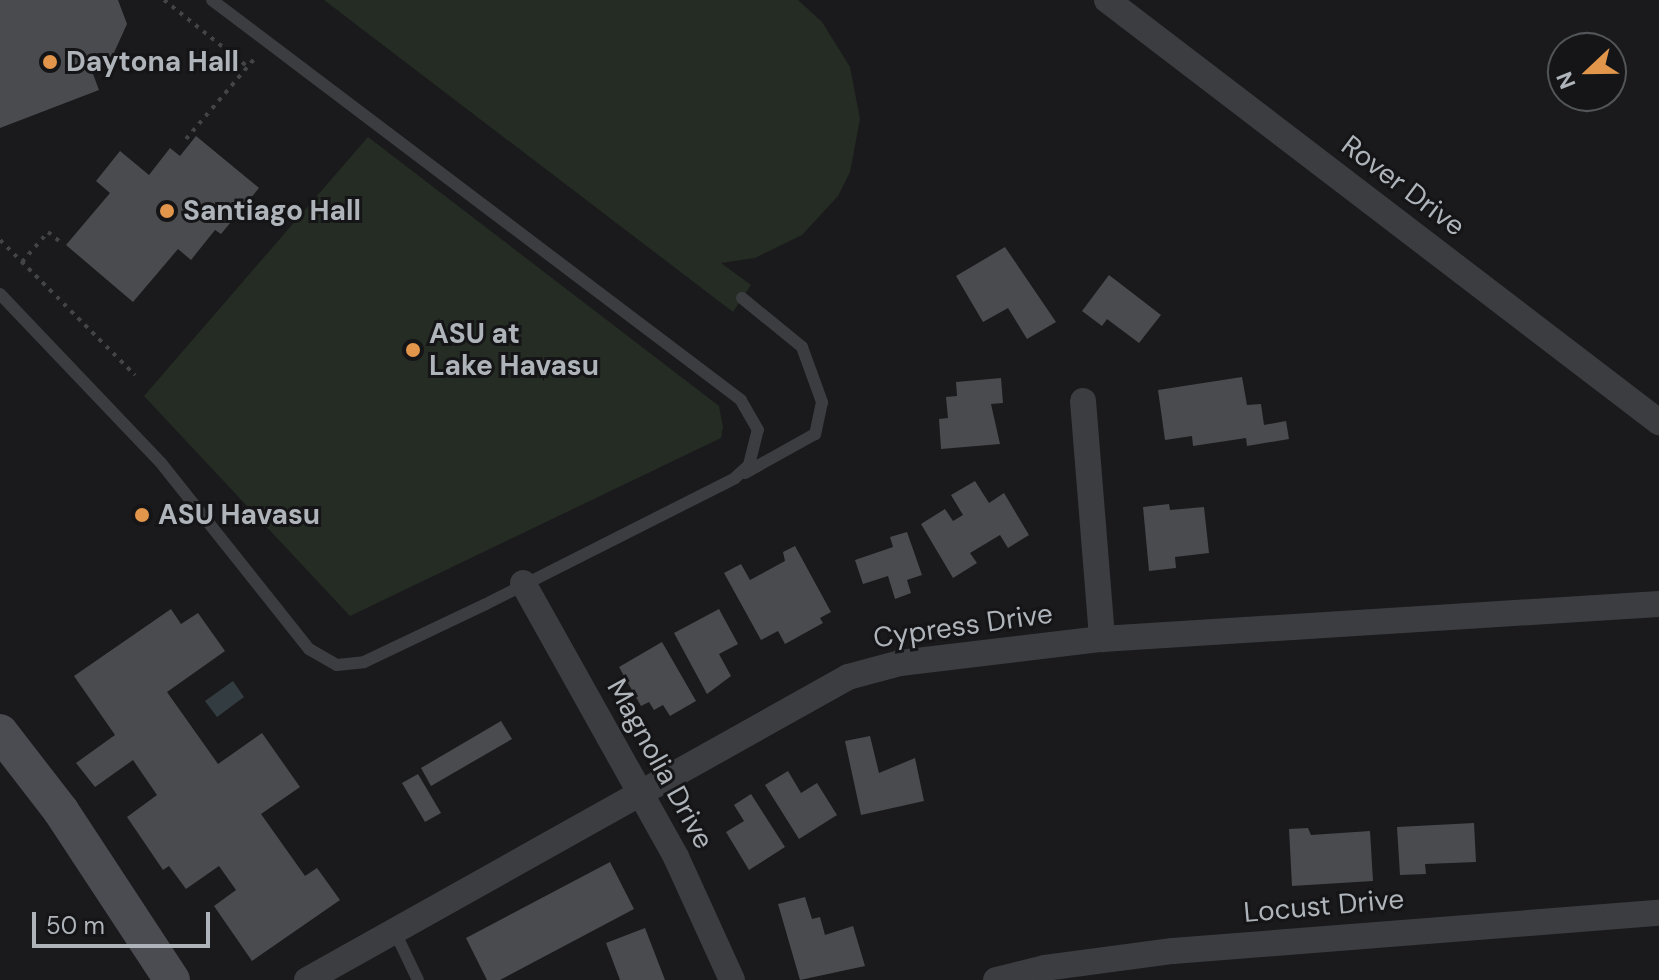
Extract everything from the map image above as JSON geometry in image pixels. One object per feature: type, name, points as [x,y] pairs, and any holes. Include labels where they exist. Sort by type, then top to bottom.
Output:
[{"type":"street","name":"Rover Drive","points":[[1107,0],[1659,422]]},
{"type":"street","points":[[1083,401],[1102,639]]},
{"type":"street","name":"Magnolia Drive","points":[[523,583],[708,918],[732,980]]},
{"type":"street","name":"Cypress Drive","points":[[307,980],[848,677],[900,663],[1102,639],[1659,604]]},
{"type":"street","points":[[0,732],[61,811],[172,980]]},
{"type":"street","name":"Locust Drive","points":[[996,980],[1045,968],[1173,951],[1659,913]]},
{"type":"lane","points":[[212,0],[741,400],[755,420],[758,442],[751,463],[735,478]]},
{"type":"lane","points":[[0,294],[161,463],[320,658],[342,665],[362,663],[735,478],[815,434],[822,409],[817,379],[802,347],[742,298]]},
{"type":"lane","points":[[394,930],[418,980]]},
{"type":"path","points":[[164,0],[248,67]]},
{"type":"path","points":[[186,139],[268,43]]},
{"type":"path","points":[[22,262],[48,232],[63,244]]},
{"type":"path","points":[[0,240],[135,375]]},
{"type":"shaded area","points":[[324,0],[798,0],[822,22],[850,67],[860,119],[850,172],[838,196],[802,235],[755,258],[721,263],[751,285],[733,312]]},
{"type":"shaded area","points":[[368,137],[719,406],[723,427],[721,438],[350,616],[144,396]]},
{"type":"shaded area","points":[[233,681],[244,697],[217,717],[205,701]]},
{"type":"building","name":"Daytona Hall","points":[[0,0],[118,0],[127,24],[112,57],[90,66],[99,90],[0,128]]},
{"type":"building","name":"Santiago Hall","points":[[196,136],[259,188],[221,234],[215,230],[191,260],[178,249],[133,302],[66,245],[110,193],[96,181],[120,151],[149,175],[170,148],[180,156]]},
{"type":"building","points":[[1005,247],[1056,322],[1027,339],[1008,308],[983,322],[956,276]]},
{"type":"building","points":[[1109,275],[1161,315],[1139,343],[1107,319],[1102,326],[1082,311]]},
{"type":"building","points":[[1242,377],[1247,405],[1261,404],[1264,425],[1286,421],[1289,439],[1247,446],[1246,438],[1193,446],[1192,436],[1165,440],[1158,390]]},
{"type":"building","points":[[1001,378],[1003,403],[991,404],[1000,444],[941,449],[939,419],[948,418],[946,397],[957,396],[956,382]]},
{"type":"building","points":[[975,481],[989,503],[1004,493],[1029,535],[1008,548],[1000,535],[970,553],[977,563],[953,578],[921,524],[945,509],[953,521],[963,515],[951,495]]},
{"type":"building","points":[[1169,504],[1170,510],[1204,507],[1209,553],[1175,557],[1176,568],[1149,571],[1143,507]]},
{"type":"building","points":[[907,532],[922,575],[907,580],[911,593],[895,599],[888,576],[863,584],[855,560],[893,547],[890,537]]},
{"type":"building","points":[[795,546],[831,612],[820,618],[823,623],[785,644],[778,631],[761,640],[724,573],[741,564],[750,580],[785,561],[783,552]]},
{"type":"building","points":[[171,609],[181,624],[198,613],[225,651],[167,692],[218,764],[262,733],[300,787],[261,814],[305,876],[317,868],[340,900],[252,961],[214,906],[236,890],[219,866],[186,889],[169,866],[163,870],[127,817],[157,795],[133,760],[95,787],[76,763],[115,735],[74,676]]},
{"type":"building","points":[[719,609],[738,644],[719,654],[731,676],[707,694],[674,633]]},
{"type":"building","points":[[662,642],[696,701],[670,716],[663,705],[654,710],[649,702],[641,706],[619,667]]},
{"type":"building","points":[[501,721],[512,739],[431,786],[421,768]]},
{"type":"building","points":[[870,736],[879,773],[915,758],[924,801],[861,815],[845,741]]},
{"type":"building","points":[[788,771],[801,793],[817,783],[837,815],[799,839],[765,785]]},
{"type":"building","points":[[418,774],[441,813],[425,822],[402,783]]},
{"type":"building","points":[[751,794],[785,847],[749,870],[726,832],[744,821],[734,805]]},
{"type":"building","points":[[1474,823],[1476,862],[1425,864],[1426,874],[1400,875],[1397,827]]},
{"type":"building","points":[[1308,828],[1311,835],[1370,831],[1373,881],[1292,886],[1289,829]]},
{"type":"building","points":[[610,862],[634,909],[500,980],[487,980],[466,938]]},
{"type":"building","points":[[805,897],[812,919],[820,917],[825,935],[853,926],[865,966],[800,980],[778,904]]},
{"type":"building","points":[[645,928],[665,980],[620,980],[606,943]]},
{"type":"place","name":"Daytona Hall","points":[[50,62]]},
{"type":"place","name":"Santiago Hall","points":[[167,211]]},
{"type":"place","name":"ASU at Lake Havasu","points":[[413,350]]},
{"type":"place","name":"ASU Havasu","points":[[142,515]]}]
